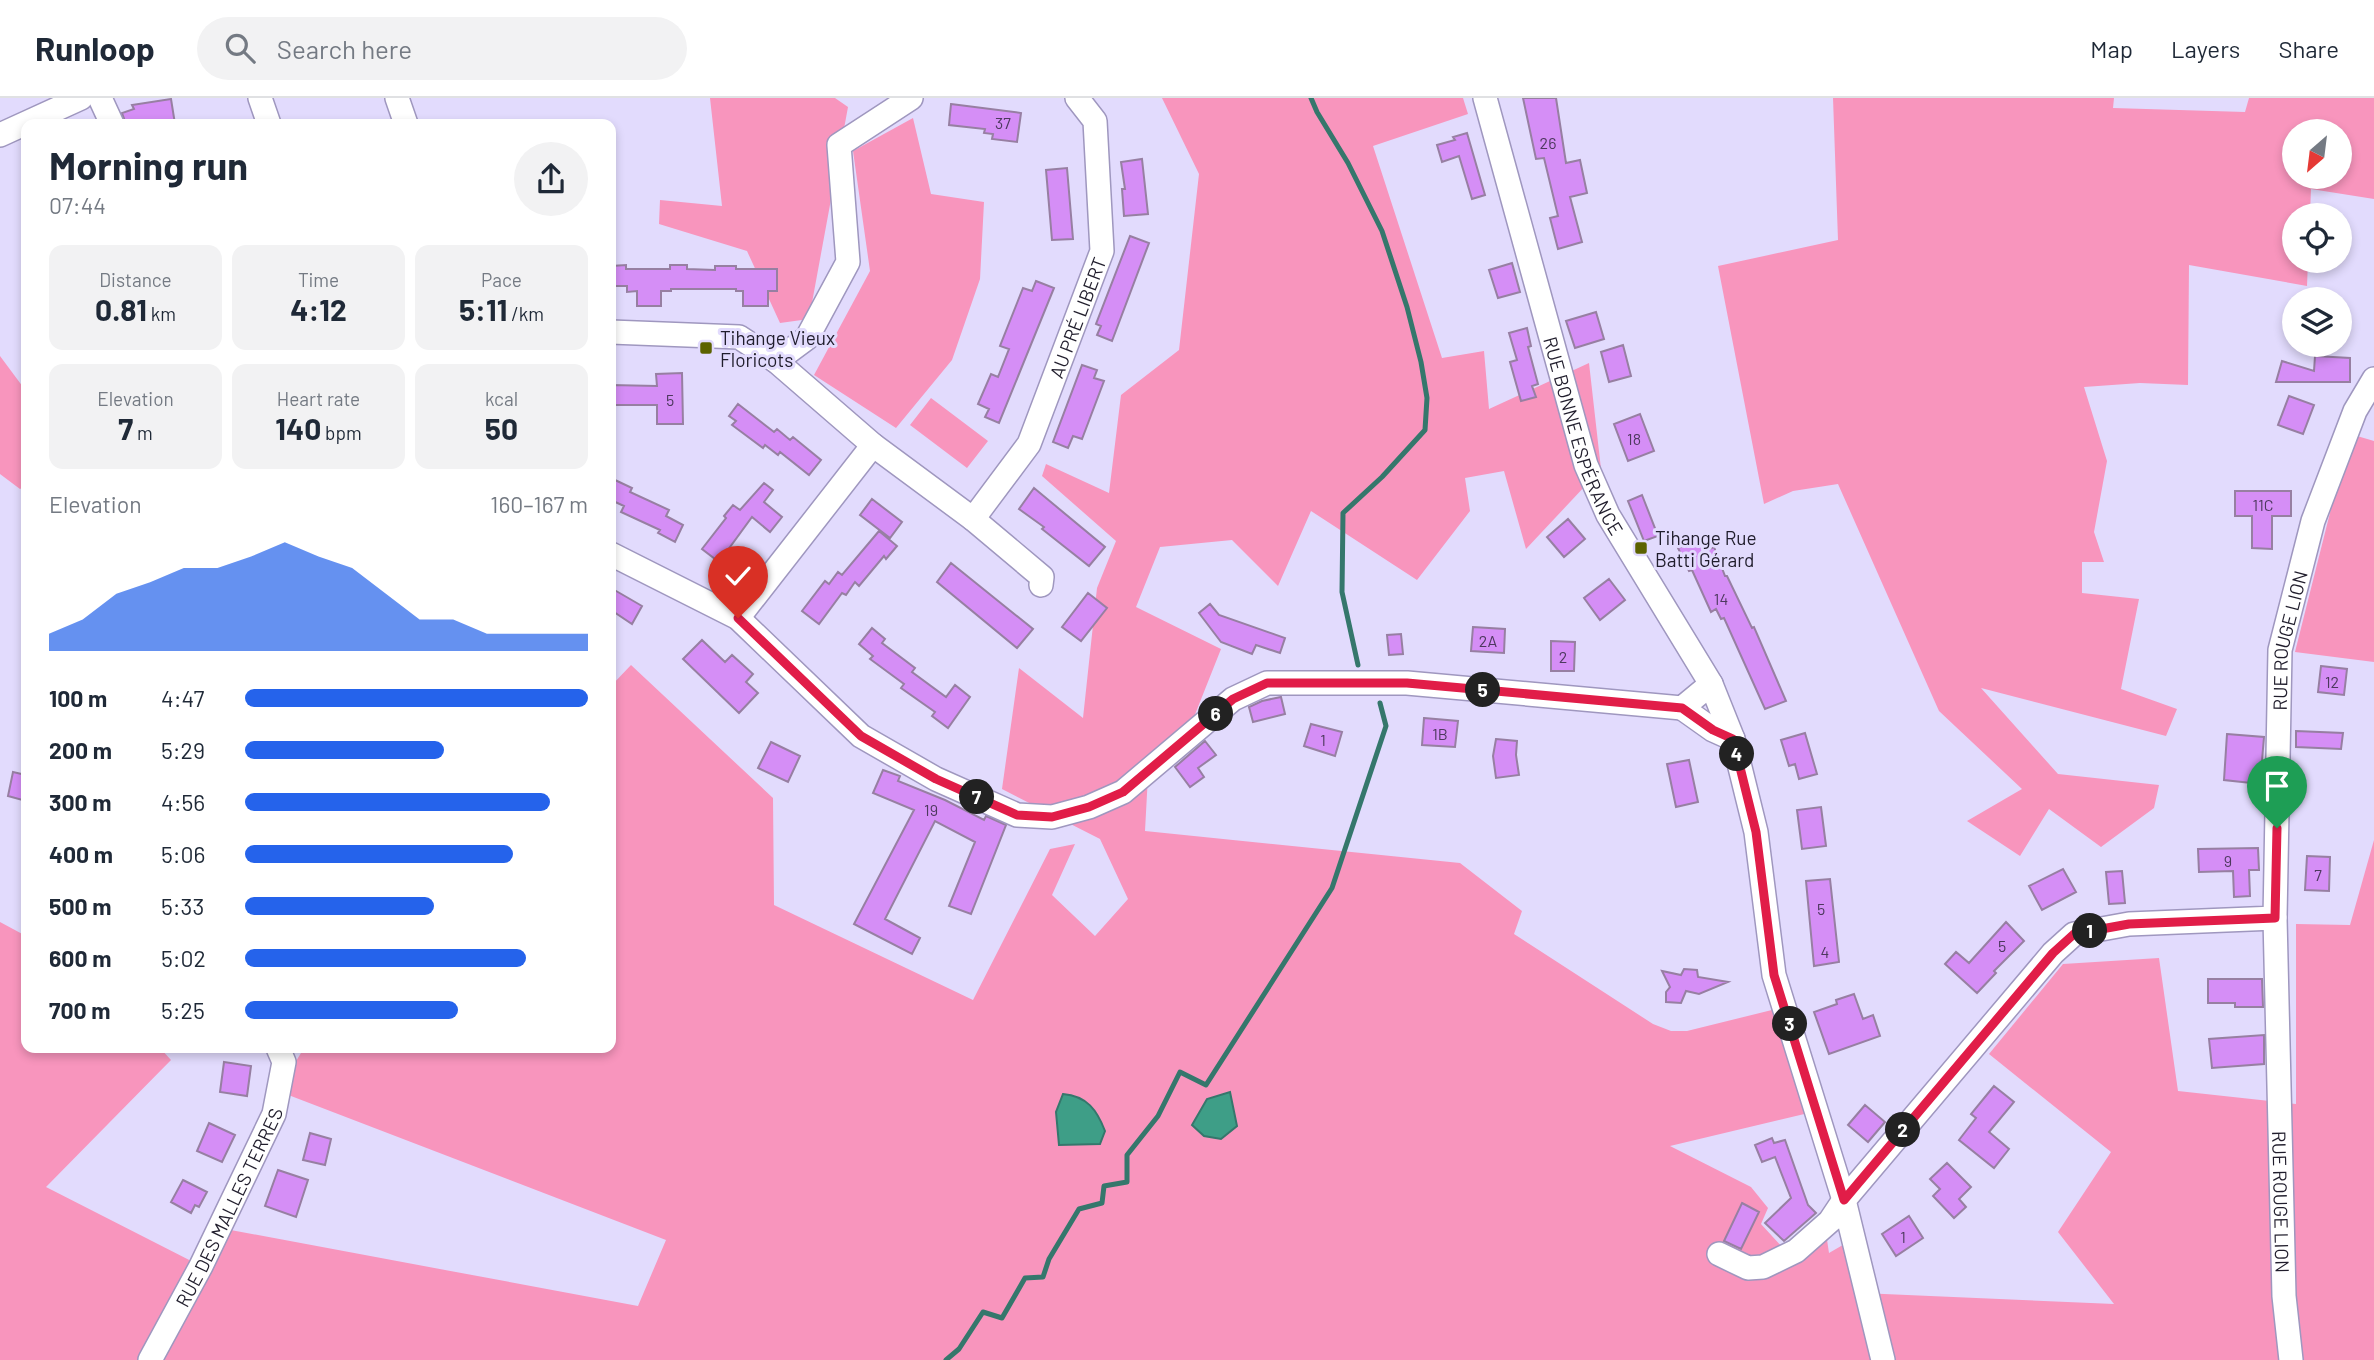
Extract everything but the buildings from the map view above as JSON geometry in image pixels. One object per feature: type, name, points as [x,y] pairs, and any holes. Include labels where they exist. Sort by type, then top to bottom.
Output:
[{"type":"street","points":[[35,119],[81,98]]},
{"type":"street","points":[[100,98],[110,119]]},
{"type":"street","points":[[260,98],[267,119]]},
{"type":"street","points":[[397,98],[404,119]]},
{"type":"street","points":[[776,361],[807,338],[848,262],[839,145],[911,98]]},
{"type":"street","name":"AU PRÉ LIBERT","points":[[973,519],[1029,444],[1102,251],[1095,121],[1077,98]]},
{"type":"street","name":"RUE BONNE ESPÉRANCE","points":[[1485,98],[1586,465],[1608,515],[1711,684],[1733,739],[1756,832],[1774,975],[1844,1200],[1883,1360]]},
{"type":"street","points":[[0,135],[21,125]]},
{"type":"street","points":[[616,332],[739,337],[776,361],[873,445],[973,519],[1042,577],[1041,585]]},
{"type":"street","name":"RUE ROUGE LION","points":[[2291,1360],[2284,1296],[2275,918],[2280,650],[2313,521],[2355,411],[2374,379]]},
{"type":"street","points":[[738,618],[873,445]]},
{"type":"street","points":[[616,557],[738,618],[861,736],[936,779],[1017,815],[1052,817],[1089,807],[1123,792],[1233,699],[1267,683],[1407,683],[1682,708],[1713,730],[1733,739]]},
{"type":"street","points":[[1682,708],[1711,684]]},
{"type":"street","points":[[1719,1254],[1748,1268],[1763,1268],[1796,1251],[1830,1222],[1844,1200],[2053,953],[2074,934],[2129,924],[2275,918]]},
{"type":"street","name":"RUE DES MALLES TERRES","points":[[150,1360],[201,1266],[274,1114],[284,1062],[280,1053]]},
{"type":"shaded area","points":[[710,98],[835,98],[848,107],[809,319],[780,323],[747,251],[659,224],[660,200],[722,206]]},
{"type":"shaded area","points":[[1162,98],[1463,98],[1468,114],[1373,146],[1442,358],[1484,351],[1489,409],[1589,363],[1601,469],[1526,549],[1504,471],[1465,478],[1470,511],[1417,580],[1311,511],[1278,586],[1232,540],[1160,547],[1136,607],[1221,649],[1192,722],[1149,757],[1145,831],[1460,863],[1522,911],[1514,934],[1653,1024],[1671,1031],[1687,1031],[1784,1007],[1817,1111],[1670,1146],[1751,1187],[1768,1208],[1761,1224],[1783,1248],[1823,1213],[1829,1253],[1848,1242],[1861,1293],[2114,1304],[2058,1232],[2111,1152],[1989,1054],[2063,964],[2159,958],[2178,1091],[2296,1104],[2296,924],[2350,925],[2374,840],[2374,1360],[0,1360],[0,922],[21,933],[21,1053],[165,1053],[171,1060],[46,1187],[201,1266],[220,1228],[638,1306],[666,1240],[278,1091],[301,1053],[616,1053],[616,681],[631,665],[773,798],[774,905],[973,1000],[1050,849],[1075,844],[1052,895],[1095,936],[1128,899],[1100,839],[1002,789],[1019,668],[1083,718],[1097,588],[1116,541],[1042,476],[1046,464],[1109,493],[1121,395],[1179,350],[1199,174]]},
{"type":"shaded area","points":[[1833,98],[2114,98],[2113,108],[2245,112],[2249,98],[2374,98],[2374,199],[2311,189],[2310,203],[2282,203],[2282,273],[2308,273],[2307,286],[2189,265],[2188,385],[2140,383],[2084,387],[2107,461],[2094,532],[2104,562],[2082,562],[2082,593],[2139,599],[2121,689],[2177,709],[2166,736],[1981,688],[2058,774],[2159,785],[2154,808],[2101,847],[2049,809],[2020,856],[1967,821],[2022,789],[1939,711],[1838,484],[1793,491],[1764,504],[1718,266],[1838,240]]},
{"type":"shaded area","points":[[913,118],[931,194],[984,202],[980,279],[952,360],[896,428],[814,375],[870,271],[853,151]]},
{"type":"shaded area","points":[[0,356],[21,384],[21,488],[0,474]]},
{"type":"shaded area","points":[[931,398],[988,441],[967,468],[910,425]]},
{"type":"shaded area","points":[[2347,433],[2374,441],[2374,662],[2295,652],[2338,481]]},
{"type":"shaded area","points":[[1230,1092],[1237,1126],[1221,1139],[1204,1136],[1192,1125],[1207,1099]]},
{"type":"shaded area","points":[[1063,1094],[1085,1101],[1095,1111],[1105,1131],[1100,1144],[1059,1145],[1056,1112]]},
{"type":"waterway","points":[[1311,98],[1382,231],[1407,307],[1427,398],[1425,430],[1382,477],[1343,513],[1342,592],[1358,665]]},
{"type":"waterway","points":[[946,1360],[959,1349],[983,1312],[1002,1318],[1025,1278],[1043,1277],[1049,1259],[1079,1209],[1102,1203],[1104,1186],[1127,1182],[1127,1155],[1158,1116],[1180,1072],[1206,1085],[1332,888],[1386,726],[1380,703]]},
{"type":"place","name":"Tihange Vieux Floricots","points":[[706,348]]},
{"type":"place","name":"Tihange Rue Batti Gérard","points":[[1641,548]]},
{"type":"route","points":[[738,618],[861,736],[936,779],[1017,815],[1052,817],[1089,807],[1123,792],[1233,699],[1267,683],[1407,683],[1682,708],[1713,730],[1733,739],[1756,832],[1774,975],[1844,1200],[2053,953],[2074,934],[2129,924],[2275,918],[2277,828]]}]
